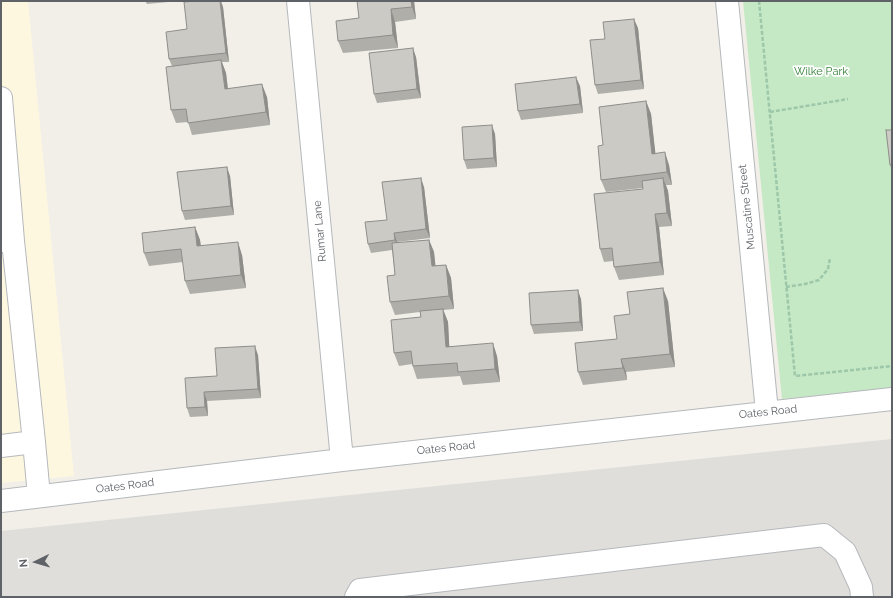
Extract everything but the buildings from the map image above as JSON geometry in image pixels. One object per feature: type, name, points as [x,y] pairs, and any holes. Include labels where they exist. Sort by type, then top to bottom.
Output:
[{"type":"street","name":"Rumar Lane","points":[[298,1],[342,460]]},
{"type":"street","name":"Muscatine Street","points":[[727,1],[767,412]]},
{"type":"street","points":[[1,98],[7,241],[34,442],[39,496]]},
{"type":"street","name":"Oates Road","points":[[1,501],[342,460],[892,399]]},
{"type":"street","points":[[1,446],[34,442]]},
{"type":"street","points":[[356,597],[360,590],[824,535],[845,552],[861,587],[862,597]]},
{"type":"path","points":[[759,1],[786,287],[796,376],[892,366]]},
{"type":"path","points":[[770,112],[848,99]]},
{"type":"path","points":[[786,287],[809,284],[819,280],[828,269],[830,258]]},
{"type":"shaded area","points":[[1,1],[28,1],[74,476],[1,483]]},
{"type":"shaded area","points":[[892,439],[892,597],[1,597],[1,531]]},
{"type":"green space","name":"Wilke Park","points":[[743,1],[892,1],[892,388],[782,399]]}]
